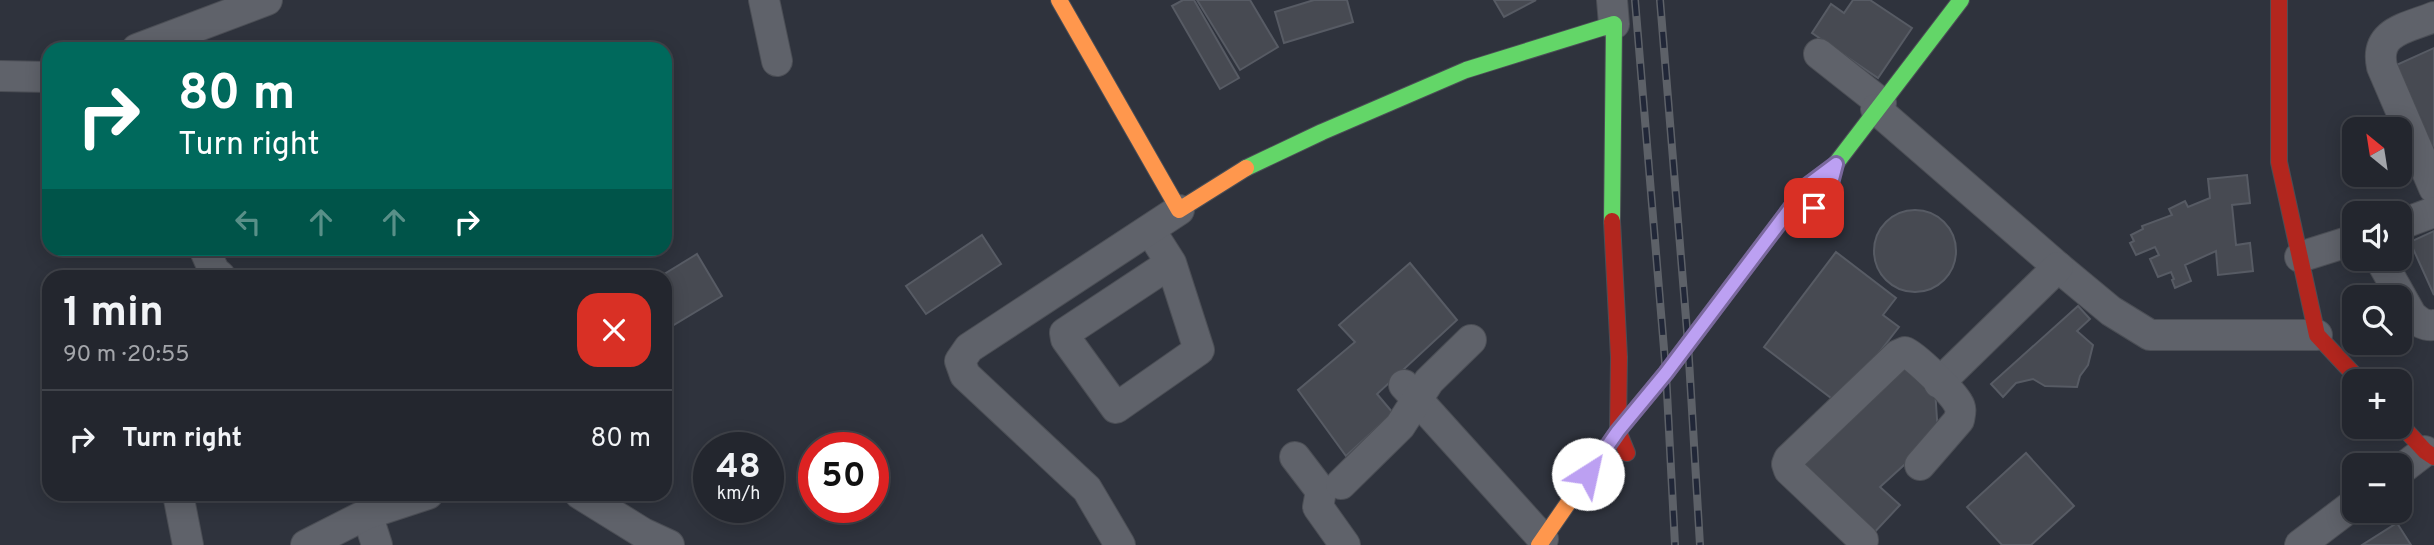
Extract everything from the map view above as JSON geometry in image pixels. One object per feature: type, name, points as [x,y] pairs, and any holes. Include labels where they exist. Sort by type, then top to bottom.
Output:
[{"type":"street","points":[[156,42],[268,0]]},
{"type":"street","points":[[764,0],[778,61]]},
{"type":"street","points":[[1059,0],[1179,210]]},
{"type":"street","points":[[1411,393],[1541,542],[1618,431],[1666,373],[1808,185],[1836,164],[1961,0]]},
{"type":"street","points":[[2278,0],[2279,162],[2317,335],[2349,369]]},
{"type":"street","points":[[1120,545],[1087,489],[965,375],[960,361],[969,348],[1242,170],[1466,70],[1613,12],[1612,249],[1619,356],[1618,431],[1627,454]]},
{"type":"street","points":[[2434,17],[2390,34],[2383,42],[2379,55],[2434,188]]},
{"type":"street","points":[[1819,54],[2058,267],[2111,310],[2150,335],[2317,335]]},
{"type":"street","points":[[0,76],[42,77]]},
{"type":"street","points":[[1830,187],[1836,164]]},
{"type":"street","points":[[2412,220],[2434,212]]},
{"type":"street","points":[[1150,230],[1171,263],[1199,351],[1116,408],[1066,339],[1065,333],[1171,263]]},
{"type":"street","points":[[2300,257],[2342,244]]},
{"type":"street","points":[[1939,383],[2058,267]]},
{"type":"street","points":[[2387,271],[2412,316],[2419,323],[2434,325]]},
{"type":"street","points":[[1340,484],[1400,426],[1411,393],[1429,381],[1471,340]]},
{"type":"street","points":[[1863,540],[1789,470],[1787,464],[1789,459],[1898,355],[1905,352],[1913,356],[1958,403],[1961,411],[1959,420],[1920,465]]},
{"type":"street","points":[[2412,436],[2430,454],[2412,464]]},
{"type":"street","points":[[1295,457],[1321,491],[1318,507],[1345,545]]},
{"type":"street","points":[[159,501],[168,545]]},
{"type":"street","points":[[179,501],[188,545]]},
{"type":"street","points":[[306,545],[390,501]]},
{"type":"street","points":[[591,501],[643,533],[669,545]]},
{"type":"street","points":[[367,513],[377,545]]},
{"type":"street","points":[[2300,545],[2342,513]]},
{"type":"building","points":[[1183,0],[1194,0],[1239,78],[1220,89],[1172,6]]},
{"type":"building","points":[[1197,0],[1250,0],[1278,47],[1240,70]]},
{"type":"building","points":[[1314,0],[1347,0],[1353,22],[1284,43],[1275,12]]},
{"type":"building","points":[[1494,0],[1536,0],[1504,17]]},
{"type":"building","points":[[1853,0],[1870,0],[1912,28],[1878,78],[1812,33],[1831,4],[1844,13]]},
{"type":"building","points":[[2434,48],[2434,161],[2392,67]]},
{"type":"building","points":[[2247,175],[2250,203],[2232,205],[2236,245],[2250,243],[2253,271],[2218,275],[2216,251],[2185,265],[2191,281],[2175,288],[2171,272],[2158,277],[2150,259],[2159,255],[2155,247],[2136,255],[2130,243],[2134,241],[2131,235],[2143,229],[2142,226],[2172,215],[2169,209],[2185,201],[2188,207],[2210,198],[2208,179]]},
{"type":"building","points":[[1915,210],[1931,214],[1944,222],[1952,235],[1956,251],[1952,267],[1944,280],[1931,288],[1915,292],[1899,288],[1886,280],[1878,267],[1874,251],[1878,235],[1886,222],[1899,214]]},
{"type":"building","points":[[2434,231],[2434,295],[2412,246],[2412,241]]},
{"type":"building","points":[[982,235],[1001,264],[926,314],[906,286]]},
{"type":"building","points":[[1836,252],[1896,298],[1883,315],[1899,327],[1839,404],[1764,347]]},
{"type":"building","points":[[697,254],[722,296],[672,326],[671,270]]},
{"type":"building","points":[[1410,263],[1457,320],[1377,394],[1393,413],[1346,456],[1298,390],[1355,342],[1339,325]]},
{"type":"building","points":[[2078,306],[2090,319],[2077,331],[2093,345],[2088,365],[2080,376],[2077,387],[2045,386],[2033,379],[2016,383],[2003,397],[1991,384]]},
{"type":"building","points":[[1907,360],[1935,389],[1938,434],[1880,487],[1900,505],[1870,537],[1792,465]]},
{"type":"building","points":[[2026,453],[2074,506],[2031,545],[2002,545],[1967,507]]},
{"type":"building","points":[[2397,523],[2411,545],[2362,545]]},
{"type":"railway","points":[[1635,0],[1666,373],[1675,545]]},
{"type":"railway","points":[[1660,0],[1688,343],[1700,545]]},
{"type":"traffic: fast","points":[[1834,166],[1961,0]]},
{"type":"traffic: fast","points":[[1246,168],[1466,70],[1614,24],[1612,221]]},
{"type":"traffic: slow","points":[[1059,0],[1179,210],[1246,168]]},
{"type":"traffic: slow","points":[[1539,545],[1618,431],[1666,373],[1808,185],[1834,166]]},
{"type":"traffic: jam","points":[[2279,0],[2279,162],[2317,335],[2349,369]]},
{"type":"traffic: jam","points":[[1612,221],[1619,357],[1618,431],[1627,453]]},
{"type":"traffic: jam","points":[[2412,437],[2434,457]]},
{"type":"route","points":[[1588,474],[1618,431],[1666,373],[1808,185],[1836,164],[1830,187],[1814,208]]}]
